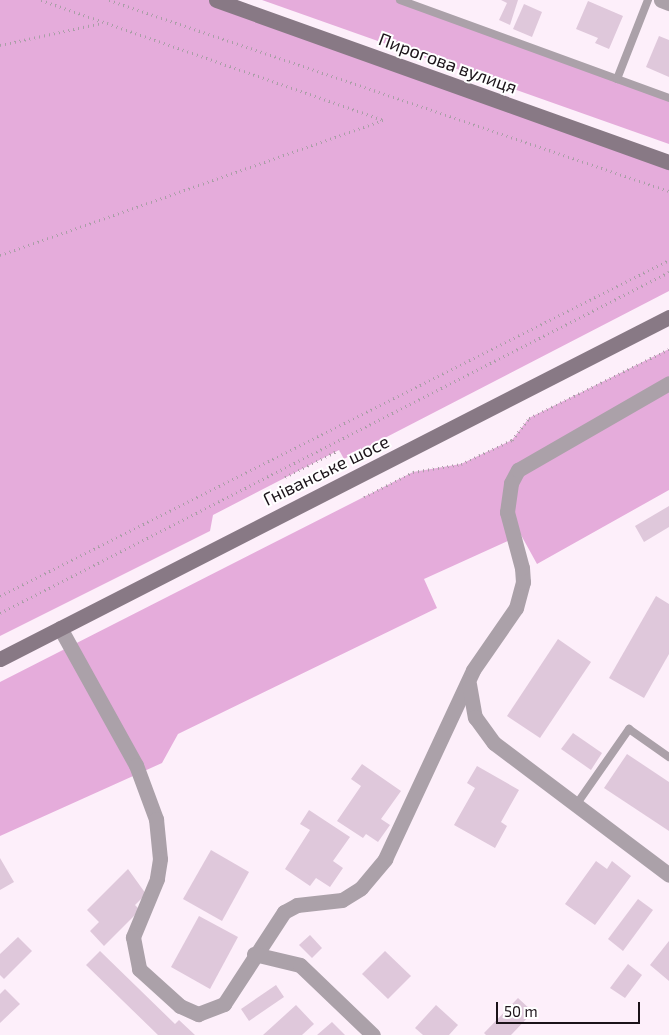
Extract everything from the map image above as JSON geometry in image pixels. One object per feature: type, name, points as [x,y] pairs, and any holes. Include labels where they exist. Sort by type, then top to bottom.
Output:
[{"type":"main road","name":"Пирогова вулиця","points":[[216,0],[669,162]]},
{"type":"main road","points":[[644,153],[669,169]]},
{"type":"main road","name":"Гніванське шосе","points":[[0,659],[669,317]]},
{"type":"street","points":[[661,0],[669,3]]},
{"type":"street","points":[[60,628],[136,765],[156,818],[160,859],[157,879],[133,936],[139,969],[180,1006],[198,1014],[224,1004],[254,954],[284,912],[298,906],[342,900],[375,874],[385,859],[469,682],[472,670],[508,622],[521,595],[522,568],[507,512],[511,483],[518,470],[669,383]]},
{"type":"street","points":[[469,682],[470,702],[483,732],[669,875]]},
{"type":"street","points":[[254,954],[300,965],[373,1035]]},
{"type":"lane","points":[[400,0],[669,98]]},
{"type":"lane","points":[[617,79],[648,0]]},
{"type":"lane","points":[[576,805],[629,729],[669,757]]},
{"type":"path","points":[[0,254],[384,120],[41,0]]},
{"type":"path","points":[[109,0],[669,191]]},
{"type":"path","points":[[0,45],[103,23]]},
{"type":"path","points":[[0,596],[669,260]]},
{"type":"path","points":[[0,612],[669,272]]},
{"type":"path","points":[[364,497],[413,472],[442,465],[461,464],[512,440],[529,418],[669,349]]},
{"type":"path","points":[[286,477],[339,450]]},
{"type":"shaded area","points":[[0,0],[216,0],[669,169],[669,291],[344,459],[339,450],[213,515],[210,531],[0,636]]},
{"type":"shaded area","points":[[262,0],[400,0],[669,98],[669,144]]},
{"type":"shaded area","points":[[669,349],[669,490],[537,564],[521,535],[424,579],[437,608],[178,734],[162,763],[0,836],[0,682],[413,472],[461,464],[512,440],[529,418]]},
{"type":"building","points":[[501,0],[518,0],[510,25],[499,20],[507,3]]},
{"type":"building","points":[[588,1],[623,16],[609,49],[595,43],[598,38],[576,29]]},
{"type":"building","points":[[524,4],[542,12],[532,37],[513,29]]},
{"type":"building","points":[[659,36],[669,40],[669,77],[646,67]]},
{"type":"building","points":[[669,506],[669,527],[644,542],[635,526]]},
{"type":"building","points":[[656,596],[669,604],[669,654],[644,698],[609,678]]},
{"type":"building","points":[[558,639],[591,662],[540,738],[507,716]]},
{"type":"building","points":[[573,733],[602,753],[591,770],[561,749]]},
{"type":"building","points":[[627,754],[669,782],[669,831],[604,788]]},
{"type":"building","points":[[362,764],[401,791],[381,819],[390,825],[378,842],[366,834],[363,838],[337,821],[361,786],[351,779]]},
{"type":"building","points":[[477,766],[519,790],[501,822],[507,826],[495,848],[454,825],[475,788],[467,783]]},
{"type":"building","points":[[309,810],[350,837],[333,861],[343,868],[330,887],[316,878],[310,886],[285,869],[310,830],[300,824]]},
{"type":"building","points":[[211,850],[249,872],[222,921],[183,899]]},
{"type":"building","points":[[0,858],[14,882],[0,890]]},
{"type":"building","points":[[596,861],[607,869],[612,861],[631,876],[595,925],[565,904]]},
{"type":"building","points":[[128,869],[146,894],[135,905],[140,910],[104,946],[90,931],[99,922],[87,910]]},
{"type":"building","points":[[638,899],[653,910],[623,951],[608,939]]},
{"type":"building","points":[[199,916],[238,937],[210,989],[171,967]]},
{"type":"building","points":[[310,935],[322,948],[312,958],[299,945]]},
{"type":"building","points":[[18,937],[32,951],[4,979],[0,975],[0,954]]},
{"type":"building","points":[[669,941],[669,981],[650,965]]},
{"type":"building","points":[[100,951],[175,1024],[179,1020],[195,1035],[158,1035],[86,965]]},
{"type":"building","points":[[385,951],[411,976],[388,999],[362,974]]},
{"type":"building","points":[[628,964],[642,975],[625,998],[610,988]]},
{"type":"building","points":[[276,985],[284,997],[249,1021],[241,1009]]},
{"type":"building","points":[[5,989],[20,1004],[0,1023],[0,994]]},
{"type":"building","points":[[518,998],[533,1012],[511,1035],[486,1035],[484,1033]]},
{"type":"building","points":[[296,1005],[314,1024],[302,1035],[263,1035]]},
{"type":"building","points":[[436,1005],[458,1025],[449,1035],[423,1035],[415,1028]]},
{"type":"building","points":[[332,1022],[345,1035],[317,1035]]}]
